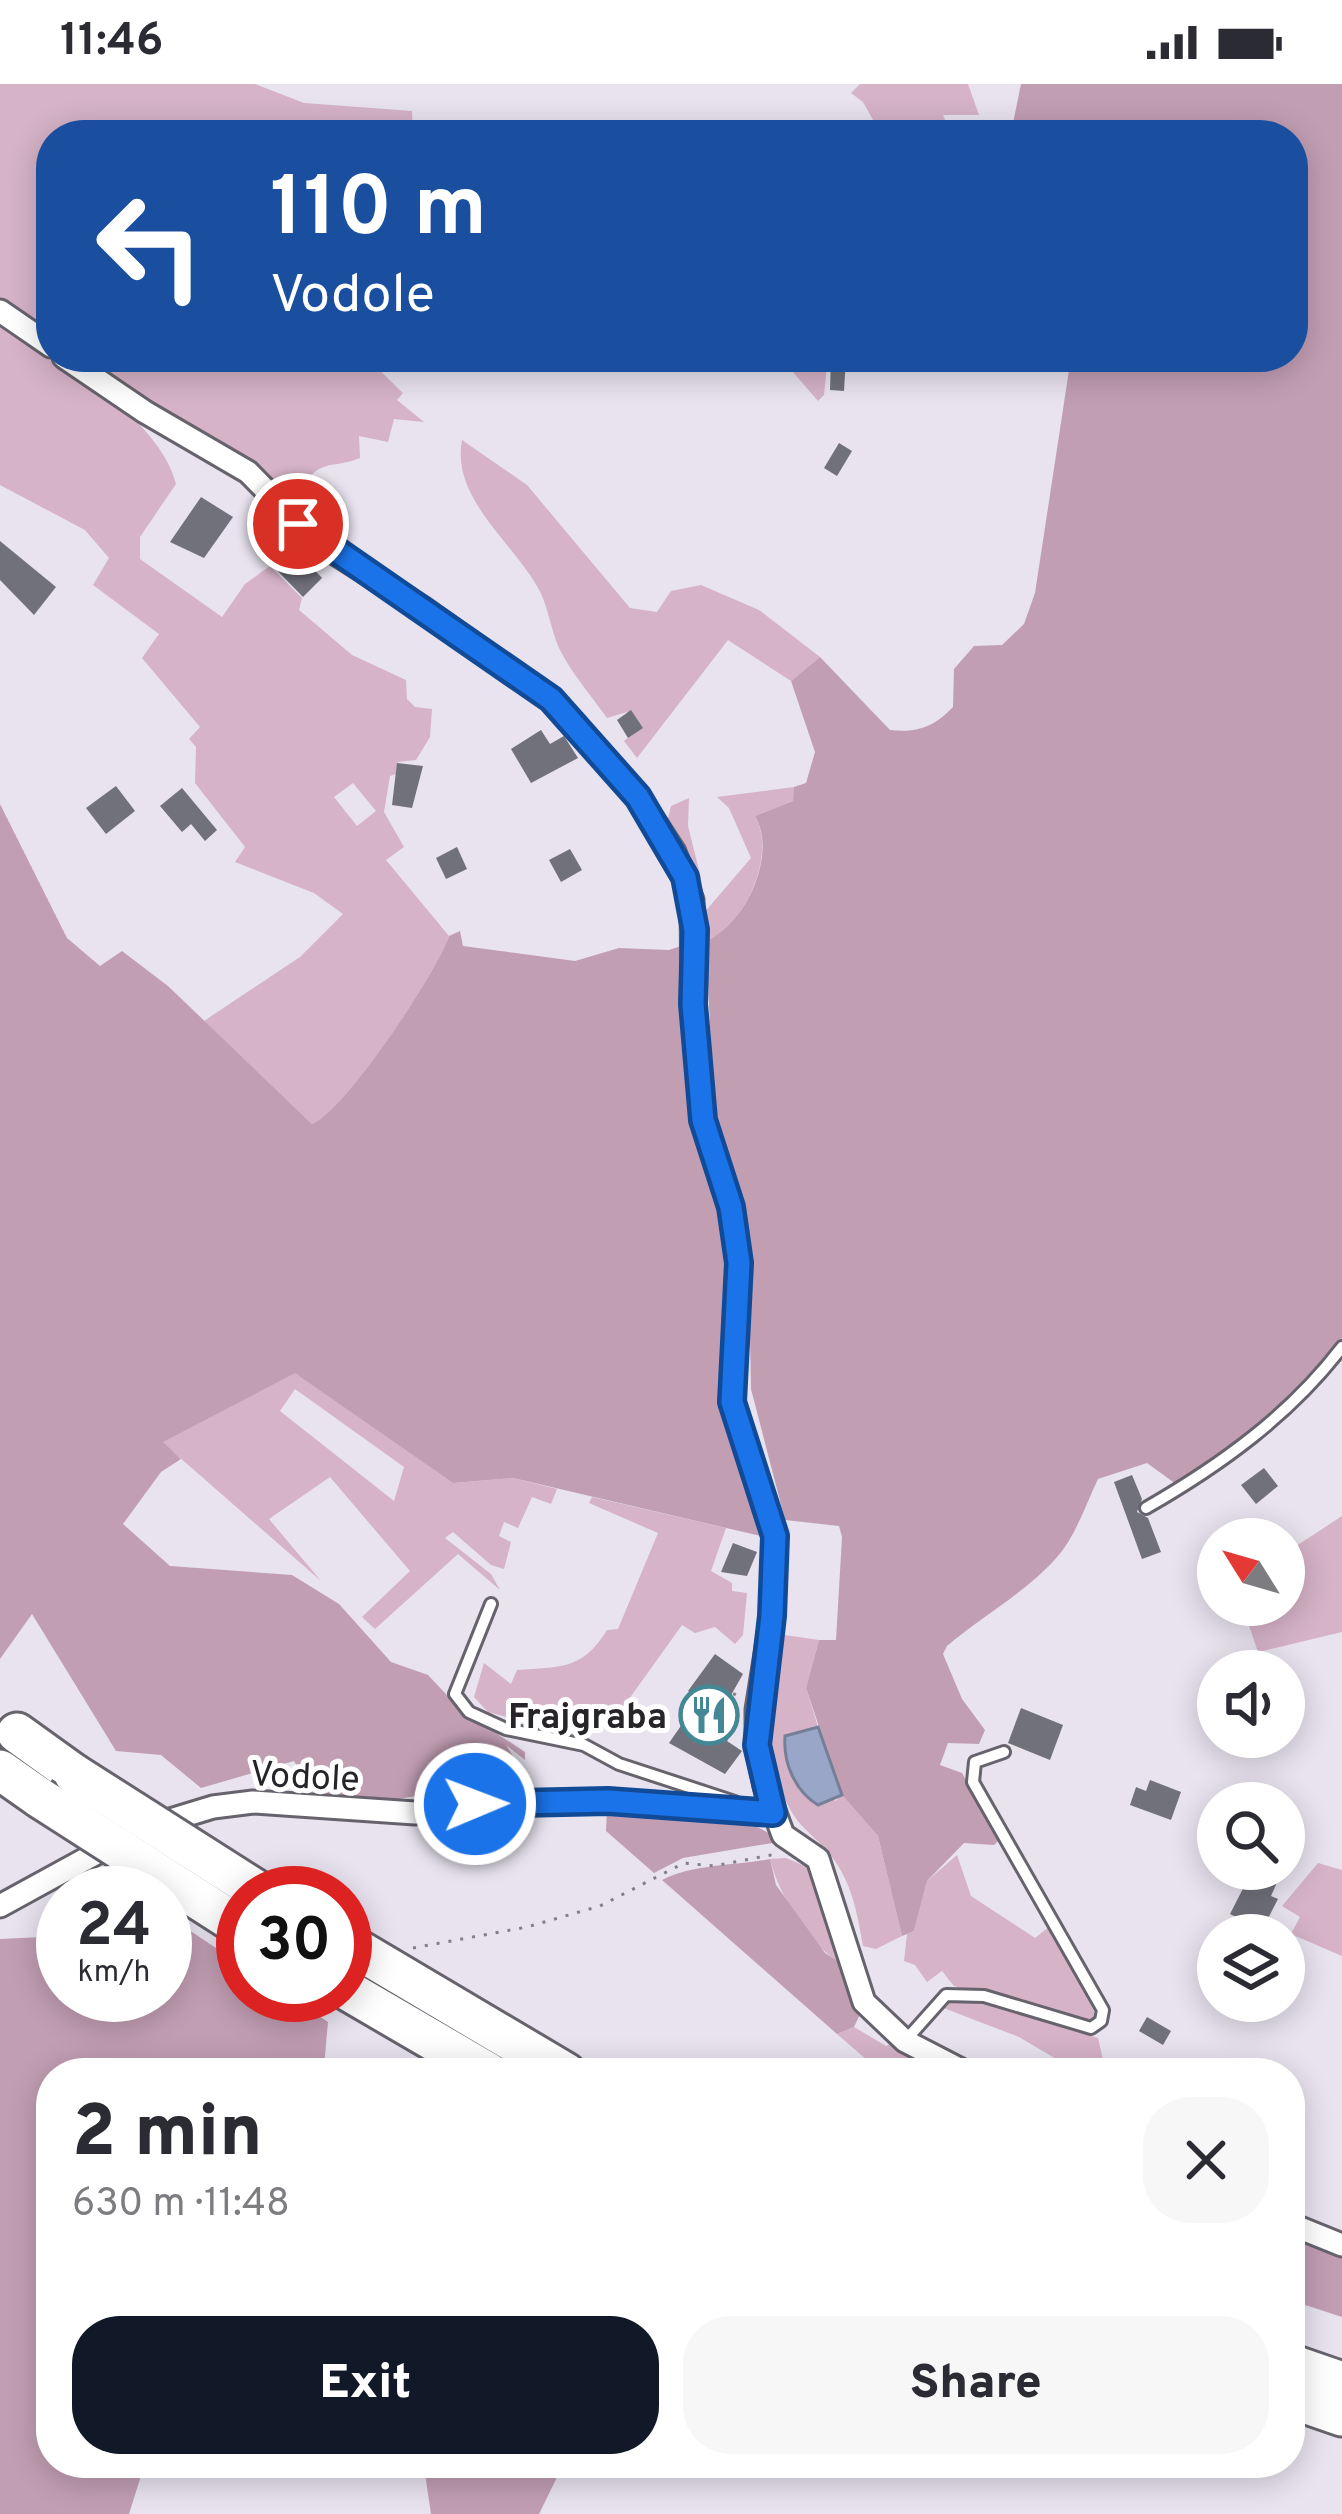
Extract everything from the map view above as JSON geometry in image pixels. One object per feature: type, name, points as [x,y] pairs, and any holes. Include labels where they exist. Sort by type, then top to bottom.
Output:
[{"type":"highway","points":[[17,1733],[218,1866]]},
{"type":"highway","points":[[0,1770],[216,1911]]},
{"type":"highway","points":[[372,1952],[408,1966],[544,2058]]},
{"type":"highway","points":[[372,2005],[463,2058]]},
{"type":"highway","points":[[1305,2369],[1342,2381]]},
{"type":"highway","points":[[1305,2403],[1342,2416]]},
{"type":"street","points":[[0,310],[36,335]]},
{"type":"street","points":[[88,372],[248,472],[316,541],[424,609],[551,699],[638,797],[674,852],[692,900],[693,1004],[703,1120],[731,1207],[739,1263],[732,1402],[775,1536],[772,1616],[757,1745],[783,1835],[818,1859],[829,1882],[850,1971],[864,2002],[905,2041],[938,2058]]},
{"type":"street","name":"Vodole","points":[[0,1906],[130,1834],[233,1804],[304,1803],[416,1813],[475,1804],[608,1801],[773,1813]]},
{"type":"street","points":[[1305,2230],[1342,2246]]},
{"type":"lane","points":[[1146,1508],[1288,1410],[1342,1347]]},
{"type":"lane","points":[[491,1604],[455,1694],[469,1712],[506,1729],[584,1745],[669,1783],[773,1813]]},
{"type":"lane","points":[[905,2041],[946,1995],[984,1996],[1091,2028],[1101,2021],[1103,2010],[973,1782],[975,1762],[1004,1752]]},
{"type":"path","points":[[728,1706],[737,1689]]},
{"type":"path","points":[[408,1966],[600,1906],[684,1863],[714,1866],[808,1852]]},
{"type":"shaded area","points":[[0,84],[255,84],[304,103],[412,111],[412,120],[36,120],[36,322],[0,298]]},
{"type":"shaded area","points":[[860,84],[968,84],[979,115],[873,120],[851,93]]},
{"type":"shaded area","points":[[1021,84],[1342,84],[1342,1338],[1283,1407],[1176,1484],[1147,1463],[1098,1479],[1058,1556],[1033,1581],[947,1646],[943,1654],[962,1699],[985,1730],[979,1744],[948,1743],[940,1765],[962,1773],[1000,1839],[994,1845],[964,1843],[927,1881],[914,1931],[902,1936],[878,1836],[842,1795],[806,1688],[819,1640],[836,1640],[842,1537],[839,1526],[785,1520],[751,1389],[748,1230],[714,1111],[706,941],[733,920],[754,887],[763,850],[755,816],[793,801],[794,787],[806,783],[815,752],[791,681],[820,657],[890,730],[917,729],[953,707],[954,669],[974,646],[1002,645],[1024,624],[1035,593],[1069,372],[1308,372],[1308,120],[1014,120]]},
{"type":"shaded area","points":[[0,315],[36,341],[36,372],[79,372],[127,412],[166,460],[176,484],[140,537],[140,559],[222,617],[245,584],[270,566],[302,598],[299,610],[352,655],[406,680],[407,699],[415,707],[432,709],[430,737],[416,760],[398,762],[396,774],[390,776],[384,812],[404,847],[386,860],[449,936],[367,1069],[312,1124],[204,1021],[300,957],[343,914],[314,893],[235,862],[245,847],[195,783],[196,747],[189,739],[200,727],[142,658],[159,634],[93,585],[109,558],[85,530],[0,485]],"holes":[[[353,783],[376,811],[357,826],[334,797]]]},
{"type":"shaded area","points":[[103,372],[381,372],[403,393],[397,400],[424,422],[394,419],[388,442],[359,436],[360,458],[319,469],[308,481],[303,491],[358,550],[355,554],[328,537],[263,471],[223,443],[156,409]]},
{"type":"shaded area","points":[[793,372],[826,372],[824,395],[818,401]]},
{"type":"shaded area","points":[[462,440],[527,485],[630,608],[657,612],[671,591],[701,585],[759,610],[820,657],[791,681],[728,640],[637,758],[624,741],[640,728],[627,712],[607,718],[582,684],[559,648],[537,586],[474,499],[465,481]]},
{"type":"shaded area","points":[[794,787],[793,801],[755,816],[762,850],[753,887],[733,920],[706,941],[703,914],[751,858],[729,808],[717,797]]},
{"type":"shaded area","points":[[689,798],[688,826],[701,878],[696,886],[667,822],[671,806]]},
{"type":"shaded area","points":[[0,804],[67,938],[100,966],[122,951],[168,986],[312,1124],[367,1069],[449,936],[460,931],[463,946],[575,961],[619,948],[669,950],[687,944],[727,1220],[733,1380],[769,1538],[513,1478],[453,1483],[295,1373],[163,1442],[181,1459],[161,1472],[123,1524],[170,1566],[292,1575],[339,1604],[391,1662],[428,1675],[461,1710],[525,1752],[525,1760],[506,1745],[532,1786],[468,1786],[399,1799],[313,1793],[294,1761],[201,1788],[161,1755],[116,1751],[32,1614],[0,1659]]},
{"type":"shaded area","points":[[295,1372],[453,1483],[513,1478],[557,1489],[551,1504],[532,1497],[518,1528],[504,1522],[499,1536],[511,1542],[504,1569],[491,1565],[453,1532],[445,1538],[491,1574],[500,1590],[458,1554],[375,1629],[362,1617],[410,1571],[330,1477],[269,1519],[321,1581],[162,1442]],"holes":[[[295,1389],[404,1467],[394,1501],[280,1411]]]},
{"type":"shaded area","points":[[592,1497],[726,1528],[711,1571],[732,1583],[732,1591],[747,1593],[743,1635],[735,1644],[715,1627],[695,1633],[682,1625],[624,1706],[598,1725],[532,1724],[488,1712],[474,1697],[484,1663],[511,1684],[517,1670],[569,1664],[589,1653],[607,1630],[618,1629],[658,1533],[589,1503]]},
{"type":"shaded area","points":[[1342,1516],[1342,1632],[1257,1650],[1249,1626],[1305,1626],[1305,1540]]},
{"type":"shaded area","points":[[778,1634],[819,1640],[806,1688],[818,1727],[785,1736],[835,1801],[842,1795],[878,1836],[902,1936],[876,1949],[863,1946],[842,1872],[795,1817],[777,1775],[770,1703]]},
{"type":"shaded area","points":[[607,1808],[734,1815],[784,1841],[683,1858],[654,1873],[606,1831]]},
{"type":"shaded area","points":[[957,1855],[971,1896],[1035,1938],[1050,1926],[1098,2019],[1093,2025],[954,1986],[942,1971],[927,1982],[915,1965],[904,1961],[907,1934],[914,1931],[927,1881]]},
{"type":"shaded area","points":[[786,1858],[812,1869],[841,1963],[807,1932],[780,1887],[770,1859]]},
{"type":"shaded area","points":[[770,1859],[776,1885],[825,1953],[841,1963],[861,2012],[854,2027],[837,2034],[662,1880],[700,1868]]},
{"type":"shaded area","points":[[1318,1863],[1342,1870],[1342,1956],[1305,1940],[1305,1914],[1282,1906],[1295,1890],[1305,1890],[1305,1879]]},
{"type":"shaded area","points":[[192,1932],[216,1948],[216,2022],[328,2022],[325,2058],[36,2058],[36,2478],[140,2478],[129,2514],[0,2514],[0,1939],[36,1937],[36,2022],[192,2022]]},
{"type":"shaded area","points":[[971,1998],[1098,2038],[1103,2058],[1055,2058],[1019,2037],[941,2007],[947,2000]]},
{"type":"shaded area","points":[[854,2027],[886,2046],[896,2042],[926,2058],[865,2058],[837,2034]]},
{"type":"shaded area","points":[[1305,2233],[1342,2248],[1342,2317],[1305,2305]]},
{"type":"shaded area","points":[[426,2478],[557,2478],[539,2514],[431,2514]]},
{"type":"water","points":[[818,1727],[842,1795],[818,1805],[797,1784],[788,1766],[785,1736]]},
{"type":"building","points":[[831,372],[845,372],[844,391],[830,390]]},
{"type":"building","points":[[839,443],[852,451],[837,476],[824,468]]},
{"type":"building","points":[[201,497],[233,517],[204,558],[170,542]]},
{"type":"building","points":[[286,540],[322,578],[303,597],[266,559]]},
{"type":"building","points":[[0,541],[56,587],[34,615],[0,580]]},
{"type":"building","points":[[631,710],[643,728],[628,738],[617,720]]},
{"type":"building","points":[[541,730],[550,744],[564,736],[578,758],[531,783],[511,749]]},
{"type":"building","points":[[397,763],[423,766],[412,808],[392,805]]},
{"type":"building","points":[[116,786],[135,811],[106,834],[86,808]]},
{"type":"building","points":[[182,788],[217,830],[205,841],[191,824],[182,832],[160,806]]},
{"type":"building","points":[[457,847],[467,869],[446,879],[436,858]]},
{"type":"building","points":[[570,849],[582,870],[561,882],[549,860]]},
{"type":"building","points":[[1264,1468],[1278,1486],[1256,1504],[1241,1485]]},
{"type":"building","points":[[1132,1475],[1142,1499],[1137,1512],[1148,1518],[1161,1552],[1142,1559],[1114,1482]]},
{"type":"building","points":[[733,1543],[757,1552],[747,1576],[721,1572]]},
{"type":"building","name":"Frajgraba","points":[[715,1654],[743,1674],[726,1704],[733,1709],[725,1721],[735,1729],[727,1741],[742,1751],[725,1774],[669,1743],[699,1700],[688,1691]]},
{"type":"building","points":[[1021,1708],[1063,1725],[1050,1760],[1008,1743]]},
{"type":"building","points":[[1150,1780],[1181,1792],[1171,1820],[1130,1805],[1136,1787],[1146,1791]]},
{"type":"building","points":[[1242,1890],[1274,1890],[1271,1896],[1278,1899],[1270,1914],[1230,1914]]},
{"type":"building","points":[[1147,2017],[1171,2031],[1163,2045],[1139,2031]]},
{"type":"place","name":"Frajgraba","points":[[709,1715]]},
{"type":"route","points":[[298,524],[369,578],[424,609],[551,699],[638,797],[674,852],[692,900],[693,1004],[703,1120],[731,1207],[739,1263],[732,1402],[775,1536],[772,1616],[757,1745],[773,1813],[608,1801],[475,1804]]}]
